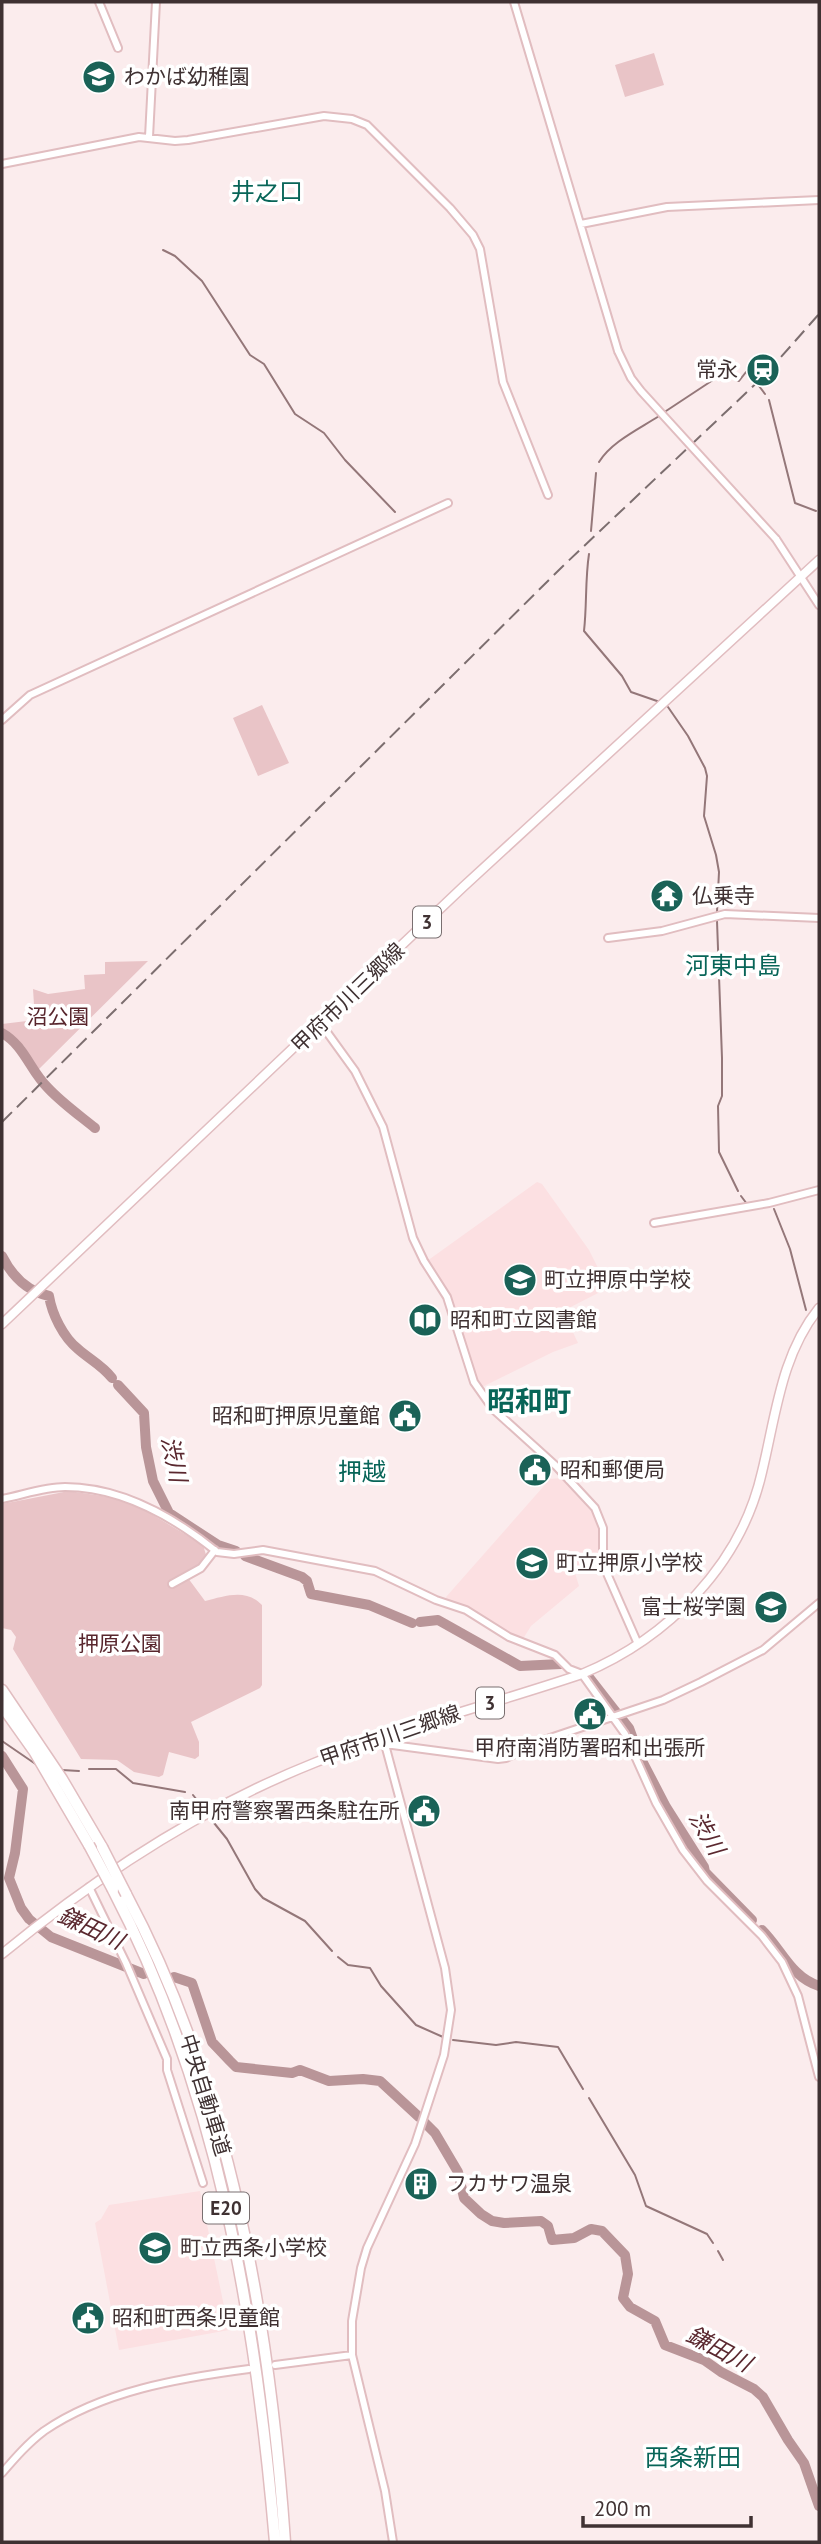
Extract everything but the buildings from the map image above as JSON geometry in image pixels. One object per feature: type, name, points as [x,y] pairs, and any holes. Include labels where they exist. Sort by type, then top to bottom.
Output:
[{"type":"highway","name":"中央自動車道","points":[[2,1690],[37,1747],[140,1944],[177,2035],[198,2099],[219,2178],[247,2314],[269,2467],[275,2542]]},
{"type":"highway","name":"中央自動車道","points":[[2,1706],[62,1779],[102,1847],[154,1952],[200,2071],[229,2176],[257,2300],[270,2387],[285,2542]]},
{"type":"main road","name":"甲府市川三郷線","points":[[2,1324],[556,800],[819,559]]},
{"type":"main road","name":"甲府市川三郷線","points":[[2,1954],[89,1887],[132,1858],[254,1789],[311,1764],[582,1674],[609,1662],[664,1626],[713,1576],[734,1543],[762,1476],[789,1361],[819,1308]]},
{"type":"street","points":[[99,2],[118,48]]},
{"type":"street","points":[[149,137],[156,2]]},
{"type":"street","points":[[514,2],[618,351],[631,378],[776,539],[819,605]]},
{"type":"street","points":[[2,164],[149,137],[188,140],[324,116],[352,119],[367,125],[450,208],[473,235],[480,249],[503,382],[548,495]]},
{"type":"street","points":[[581,224],[667,207],[819,200]]},
{"type":"street","points":[[2,720],[30,695],[448,503]]},
{"type":"street","points":[[608,939],[663,931],[725,914],[819,918]]},
{"type":"street","points":[[321,1024],[355,1071],[383,1127],[413,1238],[447,1297],[474,1382],[493,1409],[556,1466],[595,1508],[603,1528],[605,1569],[638,1644]]},
{"type":"street","points":[[654,1223],[769,1203],[819,1190]]},
{"type":"street","points":[[2,1499],[64,1487],[112,1494],[146,1506],[223,1554],[263,1550],[375,1572],[436,1600],[466,1610],[509,1637],[555,1656],[569,1669],[582,1674],[615,1717],[635,1754],[656,1803],[683,1850],[706,1881],[762,1936],[782,1962],[798,1996],[819,2077]]},
{"type":"street","points":[[172,1584],[201,1567],[215,1550]]},
{"type":"street","points":[[393,2542],[385,2491],[352,2355],[352,2321],[361,2268],[374,2230],[415,2144],[444,2055],[451,2010],[445,1968],[384,1741],[506,1758],[544,1740],[665,1699],[763,1650],[819,1603]]},
{"type":"street","points":[[89,1887],[126,1963],[167,2059],[167,2070],[203,2183]]},
{"type":"street","points":[[275,2365],[352,2355]]},
{"type":"street","points":[[2,2473],[32,2441],[79,2412],[153,2387],[249,2369]]},
{"type":"shaded area","name":"町立押原中学校","points":[[537,1182],[542,1184],[589,1250],[598,1268],[602,1291],[563,1311],[578,1343],[553,1352],[480,1388],[450,1296],[427,1261]]},
{"type":"shaded area","name":"町立押原小学校","points":[[561,1478],[595,1516],[599,1527],[600,1552],[575,1573],[579,1586],[531,1626],[521,1642],[448,1602],[446,1597],[550,1479]]},
{"type":"shaded area","name":"町立西条小学校","points":[[200,2191],[229,2330],[119,2350],[95,2223],[101,2219],[109,2205]]},
{"type":"green space","points":[[654,53],[664,85],[625,97],[615,65]]},
{"type":"green space","points":[[262,705],[289,763],[258,776],[233,718]]},
{"type":"green space","name":"沼公園","points":[[148,961],[38,1070],[24,1046],[2,1029],[2,1024],[35,1020],[33,989],[48,994],[85,989],[84,975],[105,974],[105,962]]},
{"type":"green space","name":"押原公園","points":[[69,1491],[115,1498],[143,1509],[203,1545],[207,1558],[203,1565],[185,1574],[205,1601],[242,1595],[249,1596],[262,1605],[262,1685],[191,1722],[199,1742],[199,1756],[195,1759],[169,1752],[163,1775],[159,1777],[134,1772],[117,1760],[81,1759],[13,1649],[16,1637],[11,1630],[2,1628],[2,1504]]},
{"type":"waterway","points":[[163,250],[175,256],[202,281],[250,355],[264,364],[295,414],[324,433],[345,460],[395,512]]},
{"type":"waterway","points":[[735,379],[739,381],[746,372],[749,376]]},
{"type":"waterway","points":[[663,413],[716,378]]},
{"type":"waterway","points":[[759,386],[765,394]]},
{"type":"waterway","points":[[769,400],[795,503],[816,511]]},
{"type":"waterway","points":[[599,462],[618,442],[659,416]]},
{"type":"waterway","points":[[591,531],[596,473]]},
{"type":"waterway","points":[[589,554],[584,631],[622,676],[631,692],[657,701]]},
{"type":"waterway","points":[[668,707],[688,736],[707,776],[704,816],[719,872],[717,912]]},
{"type":"waterway","points":[[717,921],[722,1058],[722,1096],[718,1106],[719,1152],[738,1191]]},
{"type":"waterway","points":[[2,1033],[22,1052],[48,1088],[95,1128]]},
{"type":"waterway","points":[[741,1196],[747,1204]]},
{"type":"waterway","points":[[774,1209],[790,1249],[806,1310]]},
{"type":"waterway","name":"渋川","points":[[2,1256],[21,1282],[49,1296],[63,1332],[78,1349],[112,1378]]},
{"type":"waterway","name":"渋川","points":[[118,1385],[144,1413],[146,1447],[153,1481],[169,1513],[218,1545],[236,1551]]},
{"type":"waterway","name":"渋川","points":[[245,1556],[302,1577],[307,1581],[311,1594],[369,1605],[412,1623]]},
{"type":"waterway","name":"渋川","points":[[420,1622],[438,1620],[520,1666],[561,1664]]},
{"type":"waterway","name":"渋川","points":[[588,1676],[616,1712]]},
{"type":"waterway","name":"渋川","points":[[621,1718],[629,1728],[637,1750]]},
{"type":"waterway","points":[[2,1741],[37,1765]]},
{"type":"waterway","name":"鎌田川","points":[[2,1756],[23,1789],[9,1878],[21,1908],[29,1919],[51,1937],[144,1974]]},
{"type":"waterway","name":"渋川","points":[[640,1757],[705,1872],[752,1920]]},
{"type":"waterway","points":[[89,1769],[116,1769],[133,1783],[185,1792]]},
{"type":"waterway","points":[[62,1770],[79,1771]]},
{"type":"waterway","points":[[193,1795],[205,1810]]},
{"type":"waterway","points":[[210,1818],[227,1839],[255,1889],[263,1898],[305,1921],[332,1951]]},
{"type":"waterway","name":"渋川","points":[[762,1930],[794,1970],[819,1986]]},
{"type":"waterway","points":[[338,1957],[348,1965],[370,1968],[381,1986],[416,2025],[443,2037]]},
{"type":"waterway","name":"鎌田川","points":[[174,1977],[192,1983],[212,2042],[236,2067],[292,2073],[300,2070],[329,2081],[380,2081],[419,2117]]},
{"type":"waterway","points":[[453,2040],[496,2045],[516,2042],[558,2047],[583,2089]]},
{"type":"waterway","points":[[589,2098],[635,2175],[646,2206],[707,2234],[713,2243]]},
{"type":"waterway","name":"鎌田川","points":[[425,2123],[435,2133],[458,2172],[464,2198],[492,2221],[541,2221],[548,2226],[552,2240],[574,2238],[591,2229],[602,2231],[625,2255],[628,2274],[623,2298],[630,2307],[655,2321],[665,2345],[704,2360],[763,2397],[804,2463],[819,2506]]},
{"type":"waterway","points":[[718,2251],[723,2260]]},
{"type":"railway","points":[[2,1122],[564,565],[766,374],[819,314]]},
{"type":"place","name":"わかば幼稚園","points":[[99,77]]},
{"type":"place","name":"常永","points":[[763,370]]},
{"type":"place","name":"仏乗寺","points":[[667,896]]},
{"type":"place","name":"町立押原中学校","points":[[520,1280]]},
{"type":"place","name":"昭和町立図書館","points":[[425,1320]]},
{"type":"place","name":"昭和町押原児童館","points":[[405,1416]]},
{"type":"place","name":"昭和郵便局","points":[[535,1470]]},
{"type":"place","name":"町立押原小学校","points":[[532,1563]]},
{"type":"place","name":"富士桜学園","points":[[771,1607]]},
{"type":"place","name":"甲府南消防署昭和出張所","points":[[590,1714]]},
{"type":"place","name":"南甲府警察署西条駐在所","points":[[424,1811]]},
{"type":"place","name":"フカサワ温泉","points":[[421,2184]]},
{"type":"place","name":"町立西条小学校","points":[[155,2248]]},
{"type":"place","name":"昭和町西条児童館","points":[[88,2318]]},
{"type":"district","name":"井之口","points":[[267,192]]},
{"type":"district","name":"河東中島","points":[[733,966]]},
{"type":"district","name":"昭和町","points":[[529,1401]]},
{"type":"district","name":"押越","points":[[362,1472]]},
{"type":"district","name":"西条新田","points":[[693,2458]]}]
